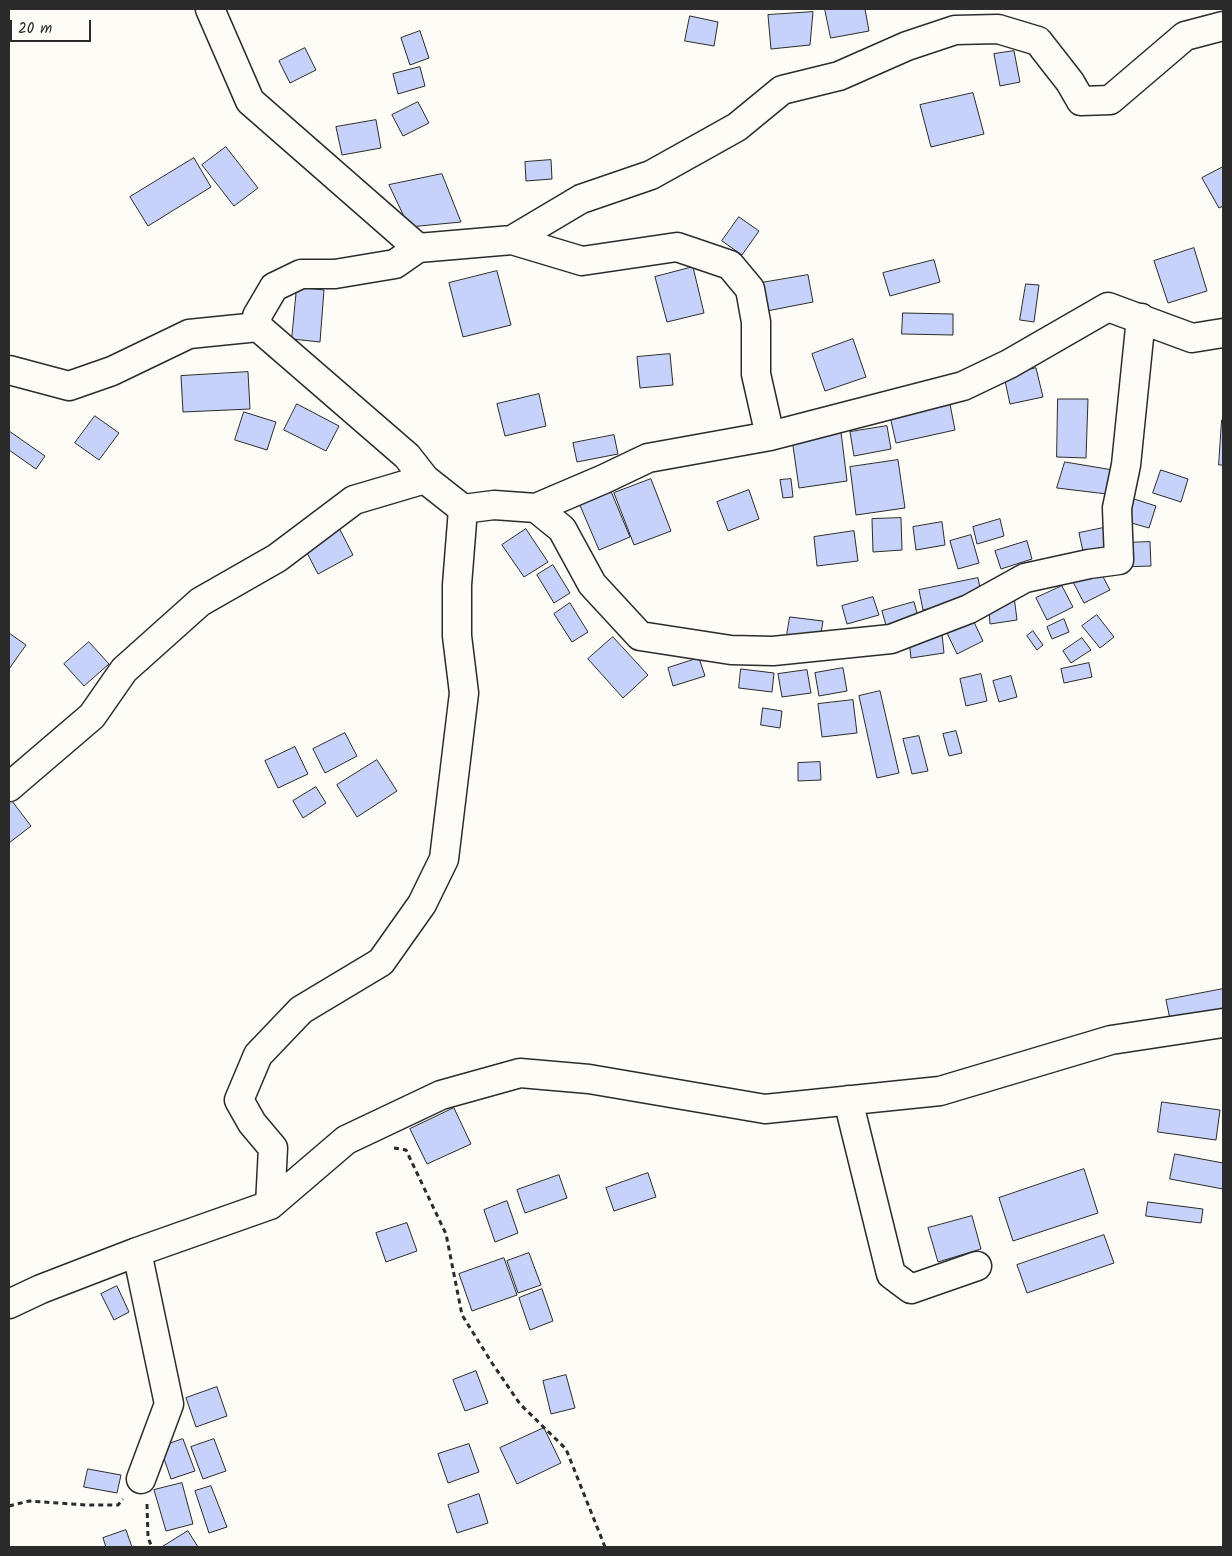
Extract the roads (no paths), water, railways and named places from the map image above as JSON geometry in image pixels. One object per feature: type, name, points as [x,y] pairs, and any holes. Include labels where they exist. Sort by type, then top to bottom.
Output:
[{"type":"street","points":[[210,9],[250,101],[418,248]]},
{"type":"street","points":[[512,240],[581,199],[651,175],[737,127],[782,90],[839,76],[907,46],[955,30],[998,29],[1038,41],[1070,82],[1081,102],[1110,100],[1185,36],[1223,26]]},
{"type":"street","points":[[770,436],[756,374],[756,322],[750,289],[730,265],[677,247],[582,261],[512,240],[418,248],[395,264],[335,274],[302,274],[274,287],[257,316],[258,327],[407,456],[424,479],[463,509],[494,506],[536,508],[648,458],[770,436],[963,386],[1009,364],[1108,307],[1192,338],[1223,333]]},
{"type":"street","points":[[536,508],[562,528],[592,584],[640,636],[731,650],[774,651],[891,639],[969,609],[1025,578],[1089,564],[1119,560],[1117,508],[1126,465],[1141,318]]},
{"type":"street","points":[[9,370],[69,386],[112,371],[189,334],[258,327]]},
{"type":"street","points":[[9,787],[92,716],[124,670],[200,602],[277,558],[354,500],[424,479]]},
{"type":"street","points":[[270,1205],[273,1148],[252,1123],[240,1100],[258,1055],[301,1010],[380,962],[422,904],[444,859],[464,693],[457,636],[457,585],[463,509]]},
{"type":"street","points":[[9,1304],[41,1289],[137,1252],[270,1205],[346,1140],[441,1094],[520,1073],[589,1079],[765,1109],[940,1091],[1111,1040],[1223,1023]]},
{"type":"street","points":[[848,1100],[891,1274],[911,1289],[977,1266]]},
{"type":"street","points":[[137,1252],[169,1404],[142,1479]]}]
